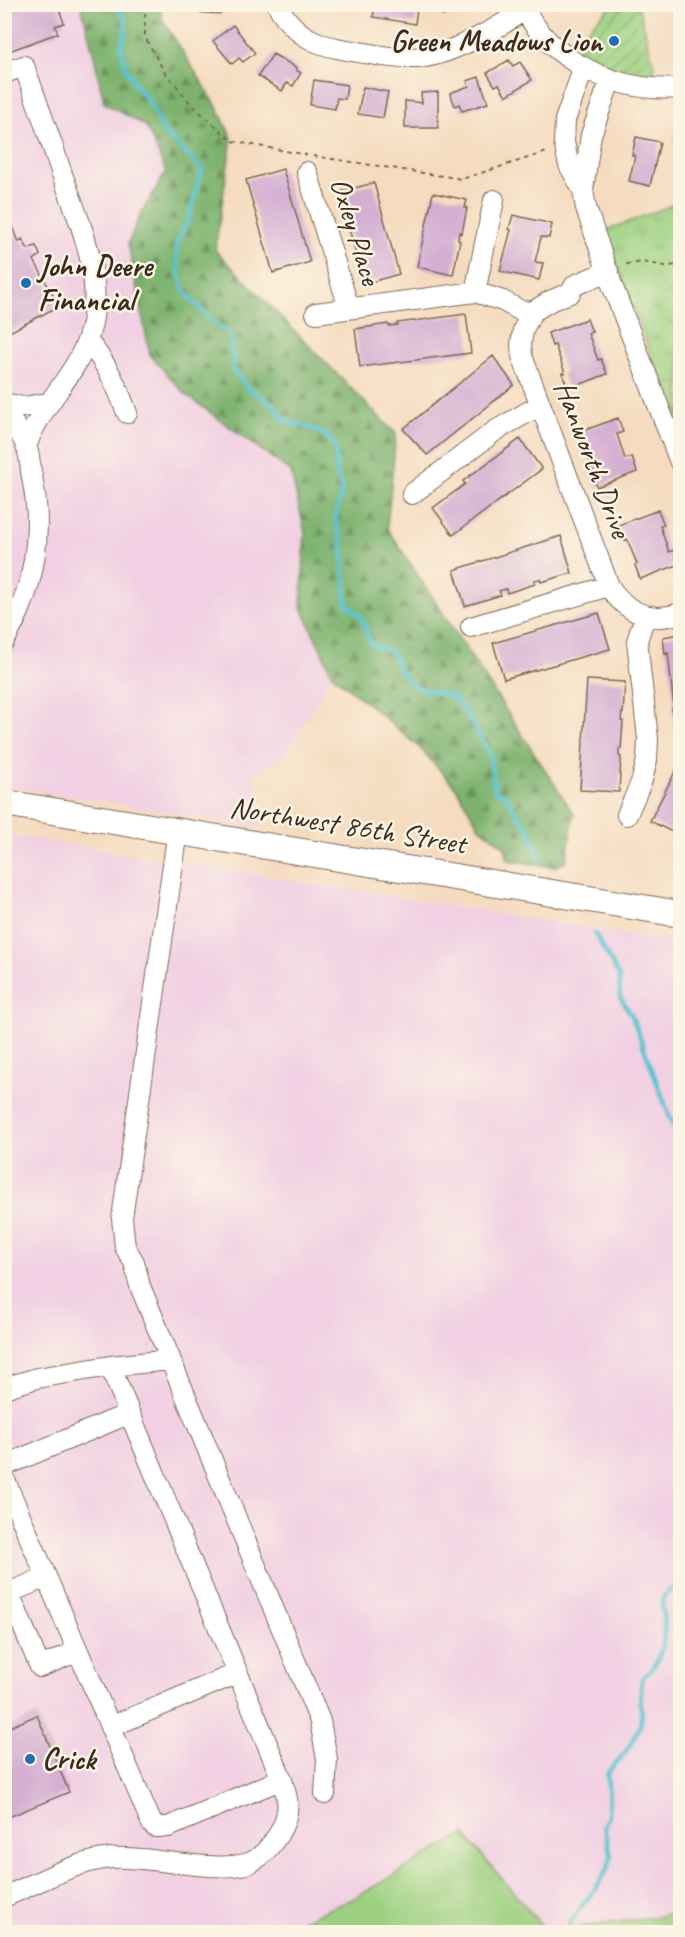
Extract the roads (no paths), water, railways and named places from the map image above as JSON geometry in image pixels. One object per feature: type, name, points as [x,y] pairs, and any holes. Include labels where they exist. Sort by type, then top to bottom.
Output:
[{"type":"main road","name":"Northwest 86th Street","points":[[4,803],[681,914]]},
{"type":"street","points":[[277,4],[292,26],[305,37],[319,44],[406,59],[444,52],[514,17],[523,7],[537,28],[553,45],[572,61],[610,81],[642,88],[681,88]]},
{"type":"street","points":[[4,74],[24,66],[89,248],[95,287],[94,311],[87,341],[38,418],[26,447]]},
{"type":"street","points":[[583,190],[569,165],[564,131],[567,109],[584,67]]},
{"type":"street","points":[[610,81],[591,135],[583,190],[586,208],[615,273],[681,462]]},
{"type":"street","name":"Oxley Place","points":[[307,172],[349,308]]},
{"type":"street","points":[[475,292],[494,200]]},
{"type":"street","points":[[316,313],[475,292],[503,301],[521,311],[532,312],[570,293],[575,285],[615,273]]},
{"type":"street","name":"Hanworth Drive","points":[[532,312],[523,330],[521,344],[524,362],[609,586],[616,598],[627,607],[645,616]]},
{"type":"street","points":[[87,341],[102,358],[127,413]]},
{"type":"street","points":[[4,403],[23,407],[48,403]]},
{"type":"street","points":[[412,494],[495,431],[540,405]]},
{"type":"street","points":[[4,410],[26,447],[39,518],[36,556],[26,595],[13,627],[4,641]]},
{"type":"street","points":[[471,627],[609,586]]},
{"type":"street","points":[[627,814],[642,780],[647,760],[648,739],[637,642],[645,616],[659,618],[681,613]]},
{"type":"street","points":[[178,830],[122,1218],[125,1246],[134,1262],[140,1286],[320,1721],[327,1758],[325,1794]]},
{"type":"street","points":[[4,1388],[37,1378],[110,1366],[170,1360]]},
{"type":"street","points":[[4,1897],[85,1863],[112,1858],[233,1868],[252,1862],[269,1849],[288,1815],[288,1801],[282,1779],[128,1414],[110,1366]]},
{"type":"street","points":[[4,1466],[128,1414]]},
{"type":"street","points":[[4,1478],[147,1815],[155,1827],[168,1827],[282,1779]]},
{"type":"street","points":[[46,1577],[7,1594],[40,1667],[78,1651]]},
{"type":"street","points":[[110,1727],[238,1673]]},
{"type":"waterway","points":[[113,4],[124,16],[126,31],[121,46],[126,69],[150,102],[163,131],[202,169],[189,218],[176,246],[178,269],[184,291],[209,319],[230,334],[234,372],[251,391],[273,404],[284,420],[313,429],[329,437],[336,453],[336,472],[342,490],[335,518],[341,539],[347,604],[361,616],[371,644],[392,652],[400,671],[412,685],[452,696],[469,717],[490,755],[495,791],[507,797],[517,815],[527,825],[540,859]]},
{"type":"waterway","points":[[595,934],[619,976],[620,997],[632,1016],[680,1140]]},
{"type":"waterway","points":[[567,1932],[570,1923],[607,1870],[611,1856],[604,1826],[608,1816],[607,1774],[627,1750],[640,1726],[642,1678],[653,1667],[662,1646],[663,1598],[668,1591],[680,1583]]},
{"type":"place","name":"Green Meadows Lion","points":[[614,41]]},
{"type":"place","name":"John Deere Financial","points":[[26,283]]},
{"type":"place","name":"Crick","points":[[30,1759]]}]
